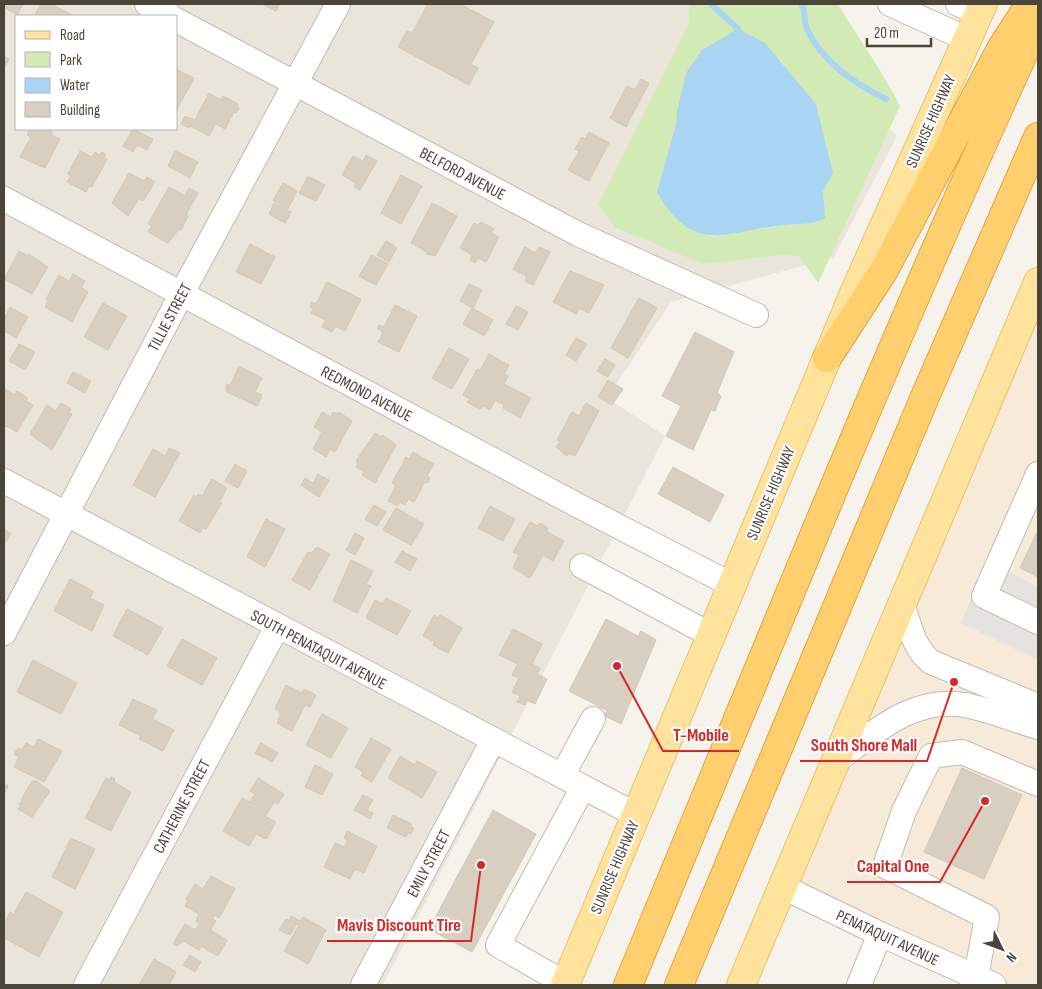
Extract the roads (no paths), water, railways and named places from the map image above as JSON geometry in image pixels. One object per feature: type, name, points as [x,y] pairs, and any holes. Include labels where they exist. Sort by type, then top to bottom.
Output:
[{"type":"highway","points":[[827,358],[884,270],[1001,48],[1030,4]]},
{"type":"highway","points":[[628,985],[932,258],[1038,22]]},
{"type":"highway","points":[[679,985],[924,399],[1038,137]]},
{"type":"main road","name":"SUNRISE HIGHWAY","points":[[565,984],[827,358],[967,39],[974,7]]},
{"type":"main road","points":[[741,985],[1038,282]]},
{"type":"street","points":[[147,4],[168,15]]},
{"type":"street","name":"TILLIE STREET","points":[[4,633],[182,293],[338,4]]},
{"type":"street","points":[[890,4],[967,39]]},
{"type":"street","name":"BELFORD AVENUE","points":[[178,21],[578,234],[756,315]]},
{"type":"street","name":"REDMOND AVENUE","points":[[4,199],[732,585]]},
{"type":"street","points":[[1038,474],[984,596],[1038,622]]},
{"type":"street","name":"SOUTH PENATAQUIT AVENUE","points":[[4,481],[277,627],[636,815]]},
{"type":"street","points":[[582,566],[711,635]]},
{"type":"street","points":[[902,603],[916,643],[925,657],[931,662],[1038,706]]},
{"type":"street","name":"CATHERINE STREET","points":[[86,985],[277,627]]},
{"type":"street","points":[[836,761],[892,720],[913,710],[937,704],[976,707],[1038,727]]},
{"type":"street","points":[[562,776],[593,718]]},
{"type":"street","name":"EMILY STREET","points":[[363,985],[493,740]]},
{"type":"street","points":[[980,983],[987,917],[886,866],[904,811],[930,756],[962,752],[1038,784]]},
{"type":"street","points":[[565,984],[498,946],[583,787]]},
{"type":"street","name":"PENATAQUIT AVENUE","points":[[783,887],[980,983]]},
{"type":"street","points":[[859,985],[880,934]]},
{"type":"water","points":[[738,29],[765,43],[816,104],[833,173],[823,191],[825,218],[820,221],[728,234],[713,235],[699,233],[685,225],[671,212],[657,192],[676,124],[686,73],[702,50]]},
{"type":"waterway","points":[[711,4],[738,29],[741,35]]},
{"type":"waterway","points":[[801,4],[804,10],[807,29],[822,52],[840,71],[886,99]]},
{"type":"place","name":"T-Mobile","points":[[617,666]]},
{"type":"place","name":"South Shore Mall","points":[[954,682]]},
{"type":"place","name":"Capital One","points":[[985,801]]},
{"type":"place","name":"Mavis Discount Tire","points":[[481,865]]}]
